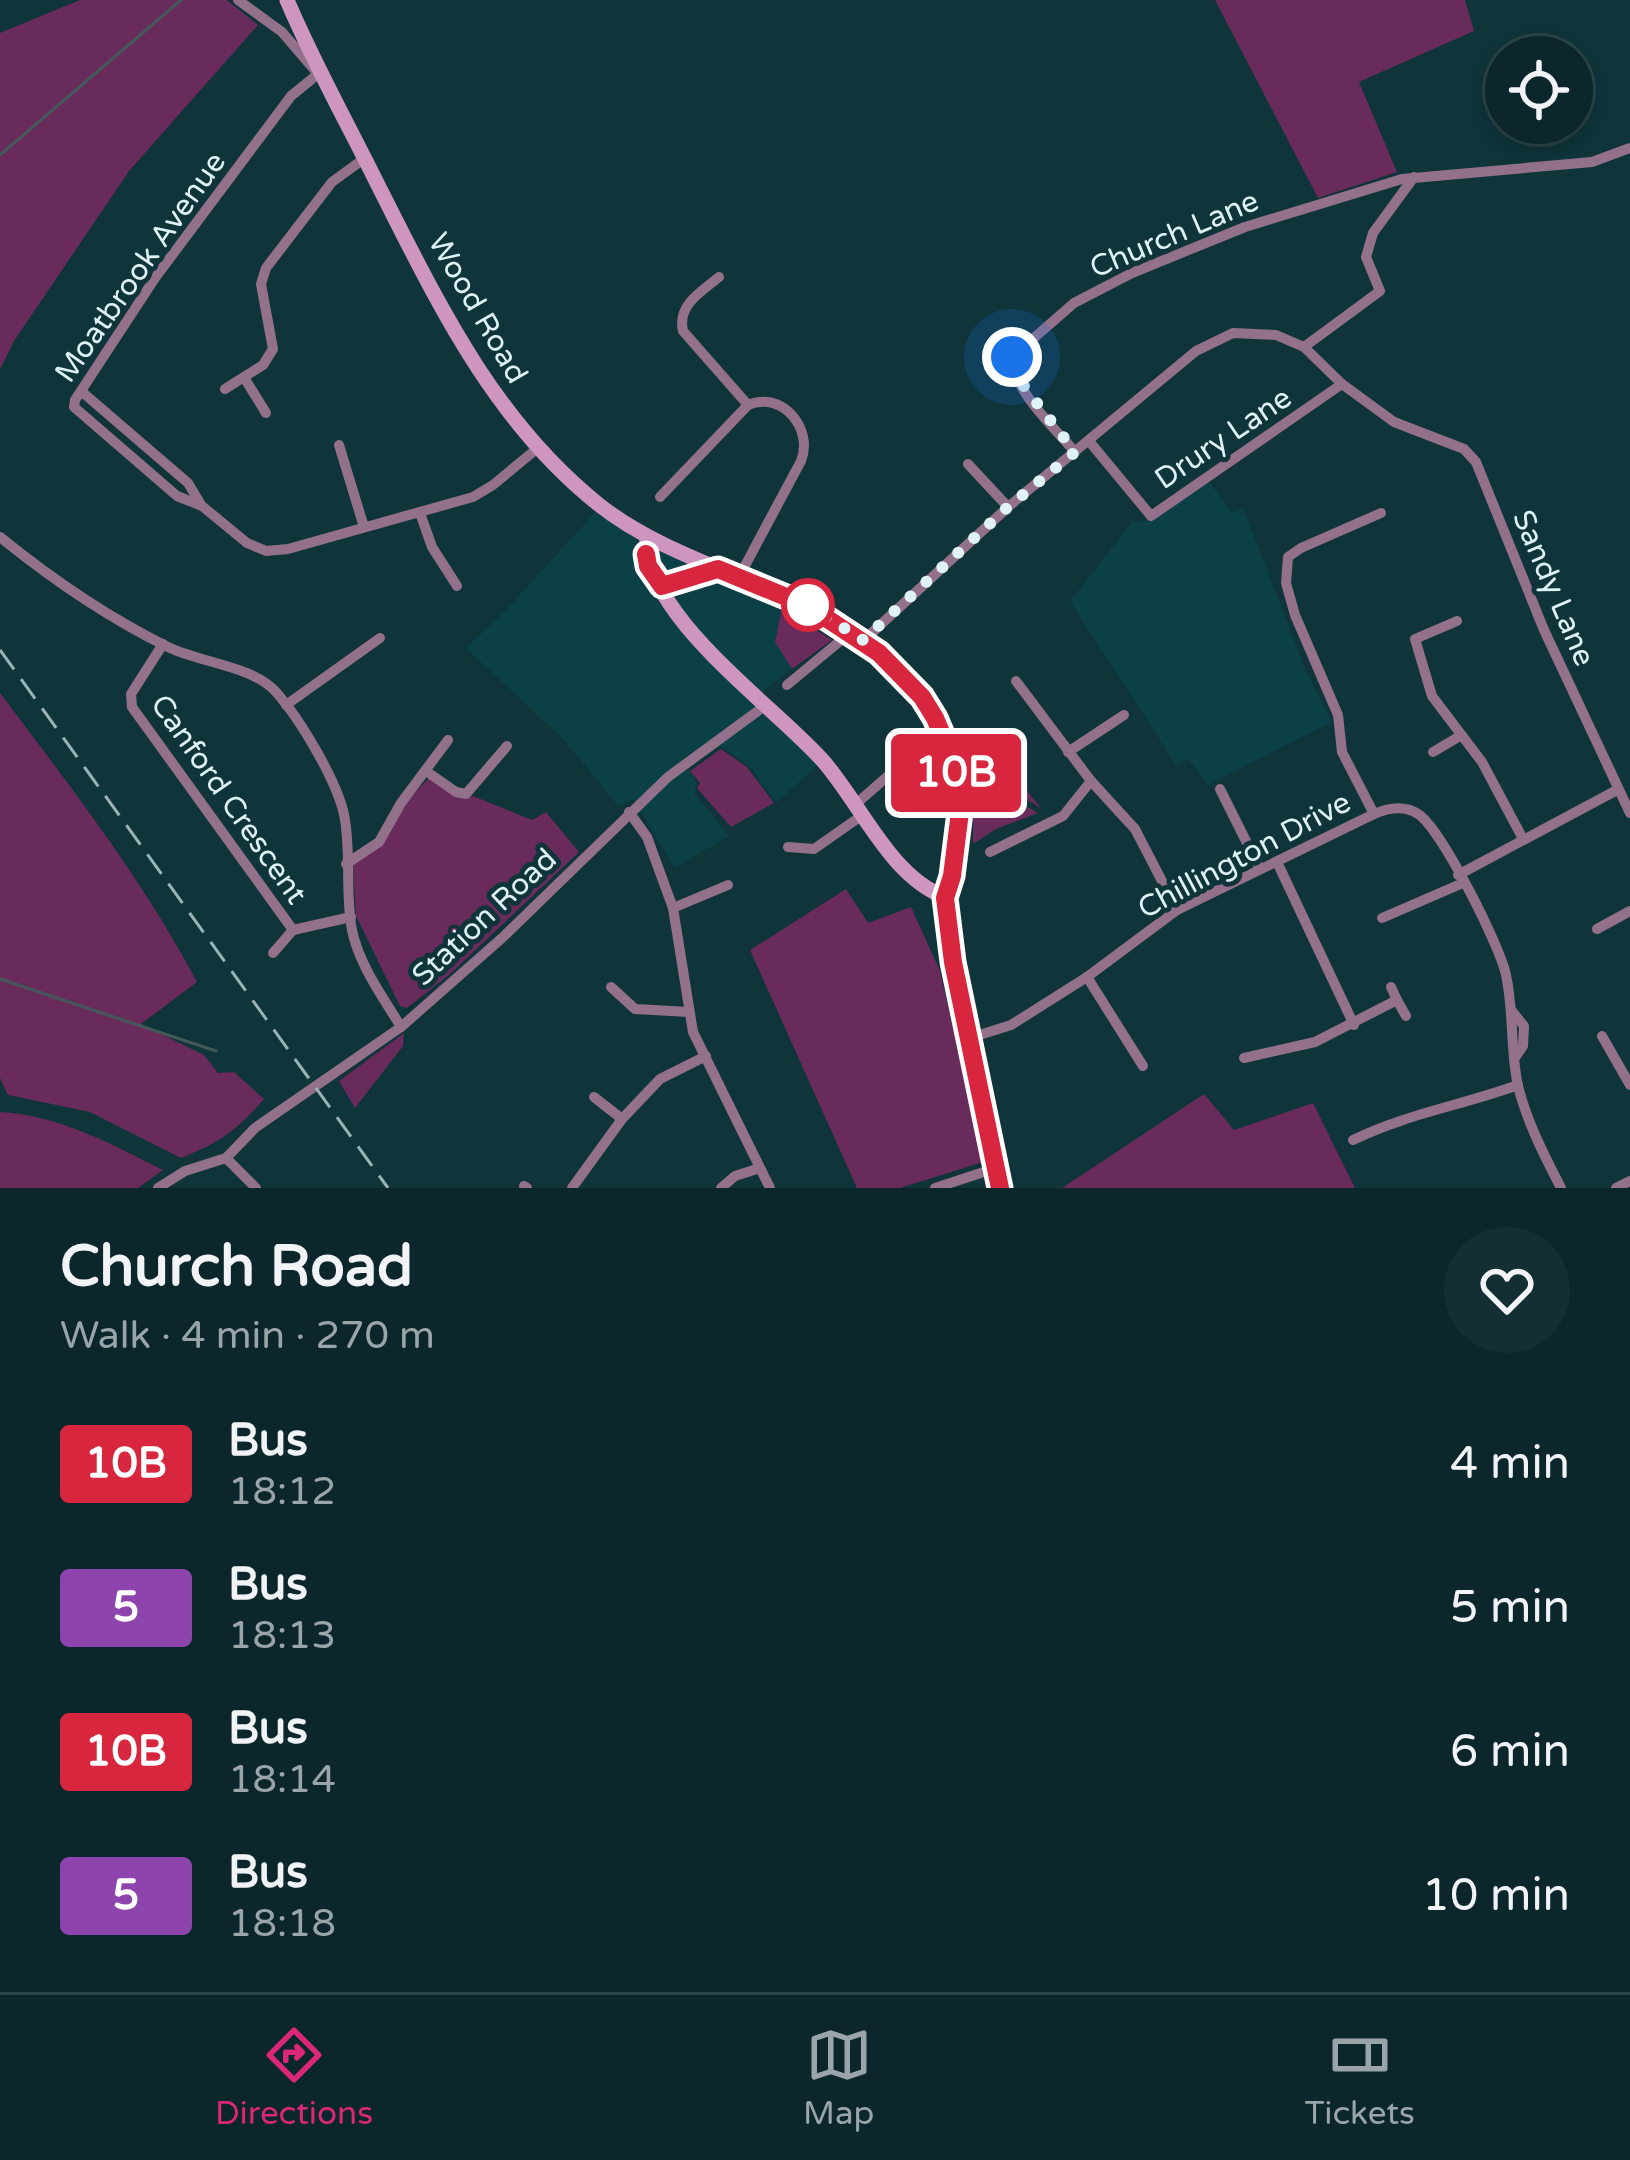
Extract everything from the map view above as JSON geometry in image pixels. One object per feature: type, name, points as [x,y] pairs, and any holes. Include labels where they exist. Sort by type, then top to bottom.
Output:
[{"type":"street","points":[[238,0],[282,32],[318,74]]},
{"type":"street","name":"Wood Road","points":[[287,0],[318,74],[459,342],[538,447],[597,503],[647,536],[808,606],[857,636],[922,697],[955,765],[961,804],[945,898],[953,962],[1000,1188]]},
{"type":"street","name":"Moatbrook Avenue","points":[[318,74],[267,127],[155,278],[80,391],[73,404],[77,412],[177,496],[202,506],[238,537],[266,550],[288,549],[482,493],[538,447]]},
{"type":"street","points":[[1304,347],[1380,291],[1366,257],[1372,233],[1414,177],[1592,162],[1630,148]]},
{"type":"street","points":[[225,389],[262,365],[273,349],[261,284],[266,268],[332,182],[364,158]]},
{"type":"street","name":"Church Lane","points":[[1075,452],[1034,403],[1012,365],[1012,357],[1074,303],[1132,273],[1245,227],[1414,177]]},
{"type":"street","points":[[719,277],[685,307],[681,322],[689,339],[748,405]]},
{"type":"street","points":[[787,685],[857,636],[1196,351],[1233,333],[1276,335],[1304,347],[1342,384]]},
{"type":"street","points":[[245,379],[266,413]]},
{"type":"street","name":"Drury Lane","points":[[1089,441],[1150,516],[1342,384]]},
{"type":"street","name":"Sandy Lane","points":[[1342,384],[1394,422],[1464,449],[1476,462],[1544,630],[1630,813]]},
{"type":"street","points":[[660,497],[748,405],[760,400],[777,403],[799,426],[806,442],[801,461],[740,577]]},
{"type":"street","points":[[339,445],[364,527]]},
{"type":"street","points":[[968,464],[1008,507]]},
{"type":"street","points":[[420,513],[432,548],[457,586]]},
{"type":"street","points":[[1374,814],[1342,752],[1338,715],[1305,643],[1286,572],[1288,557],[1301,548],[1382,513]]},
{"type":"street","points":[[647,536],[648,566],[698,640],[744,689],[793,728],[861,808],[912,880],[945,898]]},
{"type":"street","points":[[0,537],[72,594],[163,644],[208,664],[253,675],[286,705],[340,801],[346,822],[350,917],[360,955],[401,1028]]},
{"type":"street","points":[[1457,620],[1415,638],[1432,696],[1482,761],[1523,838]]},
{"type":"street","points":[[286,705],[380,638]]},
{"type":"street","name":"Canford Crescent","points":[[163,644],[131,694],[132,706],[292,930],[350,917]]},
{"type":"street","points":[[1016,681],[1091,781],[1135,829],[1177,910]]},
{"type":"street","name":"Station Road","points":[[226,1158],[255,1128],[401,1028],[502,938],[668,777],[768,704]]},
{"type":"street","points":[[1068,752],[1124,715]]},
{"type":"street","points":[[1433,752],[1460,736]]},
{"type":"street","points":[[346,865],[379,842],[401,803],[448,740]]},
{"type":"street","points":[[426,771],[466,794],[507,746]]},
{"type":"street","points":[[788,847],[814,849],[890,775],[927,752]]},
{"type":"street","points":[[990,852],[1063,816],[1091,781]]},
{"type":"street","points":[[1220,789],[1261,869]]},
{"type":"street","points":[[1382,918],[1617,790]]},
{"type":"street","name":"Chillington Drive","points":[[970,1038],[1011,1025],[1087,977],[1177,910],[1395,808],[1421,815],[1461,879],[1500,956],[1518,1085],[1537,1141],[1561,1188]]},
{"type":"street","points":[[629,812],[647,837],[673,908],[693,1032],[770,1188]]},
{"type":"street","points":[[1277,862],[1354,1024]]},
{"type":"street","points":[[673,908],[728,885]]},
{"type":"street","points":[[1598,929],[1630,911]]},
{"type":"street","points":[[273,953],[292,930]]},
{"type":"street","points":[[1087,977],[1143,1066]]},
{"type":"street","points":[[611,987],[635,1010],[689,1012]]},
{"type":"street","points":[[1391,987],[1406,1016]]},
{"type":"street","points":[[1253,1059],[1316,1042],[1397,1000]]},
{"type":"street","points":[[1602,1036],[1630,1085]]},
{"type":"street","points":[[1610,1050],[1623,1043]]},
{"type":"street","points":[[572,1188],[622,1120],[660,1079],[706,1056]]},
{"type":"street","points":[[1353,1141],[1407,1117],[1518,1085]]},
{"type":"street","points":[[594,1097],[622,1120]]},
{"type":"street","points":[[158,1188],[185,1171],[226,1158],[256,1188]]},
{"type":"street","points":[[721,1188],[736,1175],[760,1168]]},
{"type":"street","points":[[935,1188],[996,1168]]},
{"type":"street","points":[[1616,1188],[1630,1181]]},
{"type":"shaded area","points":[[80,0],[227,0],[258,25],[129,171],[0,369],[0,33]]},
{"type":"shaded area","points":[[1215,0],[1465,0],[1474,31],[1359,82],[1397,172],[1318,198]]},
{"type":"shaded area","points":[[1209,482],[1232,513],[1243,508],[1306,671],[1332,722],[1208,785],[1188,759],[1176,765],[1070,601],[1133,521],[1141,523]]},
{"type":"shaded area","points":[[597,510],[782,608],[775,642],[792,669],[756,697],[820,763],[776,803],[750,767],[720,746],[688,768],[697,784],[694,793],[729,836],[674,868],[634,799],[618,806],[565,741],[466,648]]},
{"type":"shaded area","points":[[782,608],[832,640],[792,669],[775,642]]},
{"type":"shaded area","points":[[0,693],[129,869],[197,982],[141,1024],[204,1055],[218,1073],[234,1072],[264,1099],[227,1134],[181,1158],[90,1112],[8,1095],[0,1078]]},
{"type":"shaded area","points":[[976,736],[1042,809],[973,765],[969,748]]},
{"type":"shaded area","points":[[721,749],[747,767],[774,803],[731,827],[697,788],[700,783],[690,771]]},
{"type":"shaded area","points":[[973,775],[1038,813],[996,829],[973,844]]},
{"type":"shaded area","points":[[429,778],[464,799],[473,796],[532,820],[546,812],[579,852],[450,974],[407,1008],[400,1006],[356,916],[353,865],[377,846]]},
{"type":"shaded area","points":[[846,889],[868,923],[911,907],[940,971],[983,1162],[900,1188],[857,1188],[750,950]]},
{"type":"shaded area","points":[[404,1033],[403,1046],[355,1108],[339,1081]]},
{"type":"shaded area","points":[[1204,1094],[1234,1130],[1313,1103],[1355,1188],[1062,1188]]},
{"type":"shaded area","points":[[0,1112],[64,1125],[163,1170],[138,1188],[0,1188]]},
{"type":"waterway","points":[[0,155],[181,0]]},
{"type":"waterway","points":[[0,979],[216,1051]]},
{"type":"railway","points":[[0,650],[388,1188]]},
{"type":"bus line","name":"10B","points":[[646,554],[662,586],[718,569],[808,606],[879,653],[922,697],[935,718],[955,765],[961,804],[945,898],[953,962],[1000,1188]]},
{"type":"route","points":[[808,605],[863,640],[1075,452],[1013,372],[1012,357]]}]
